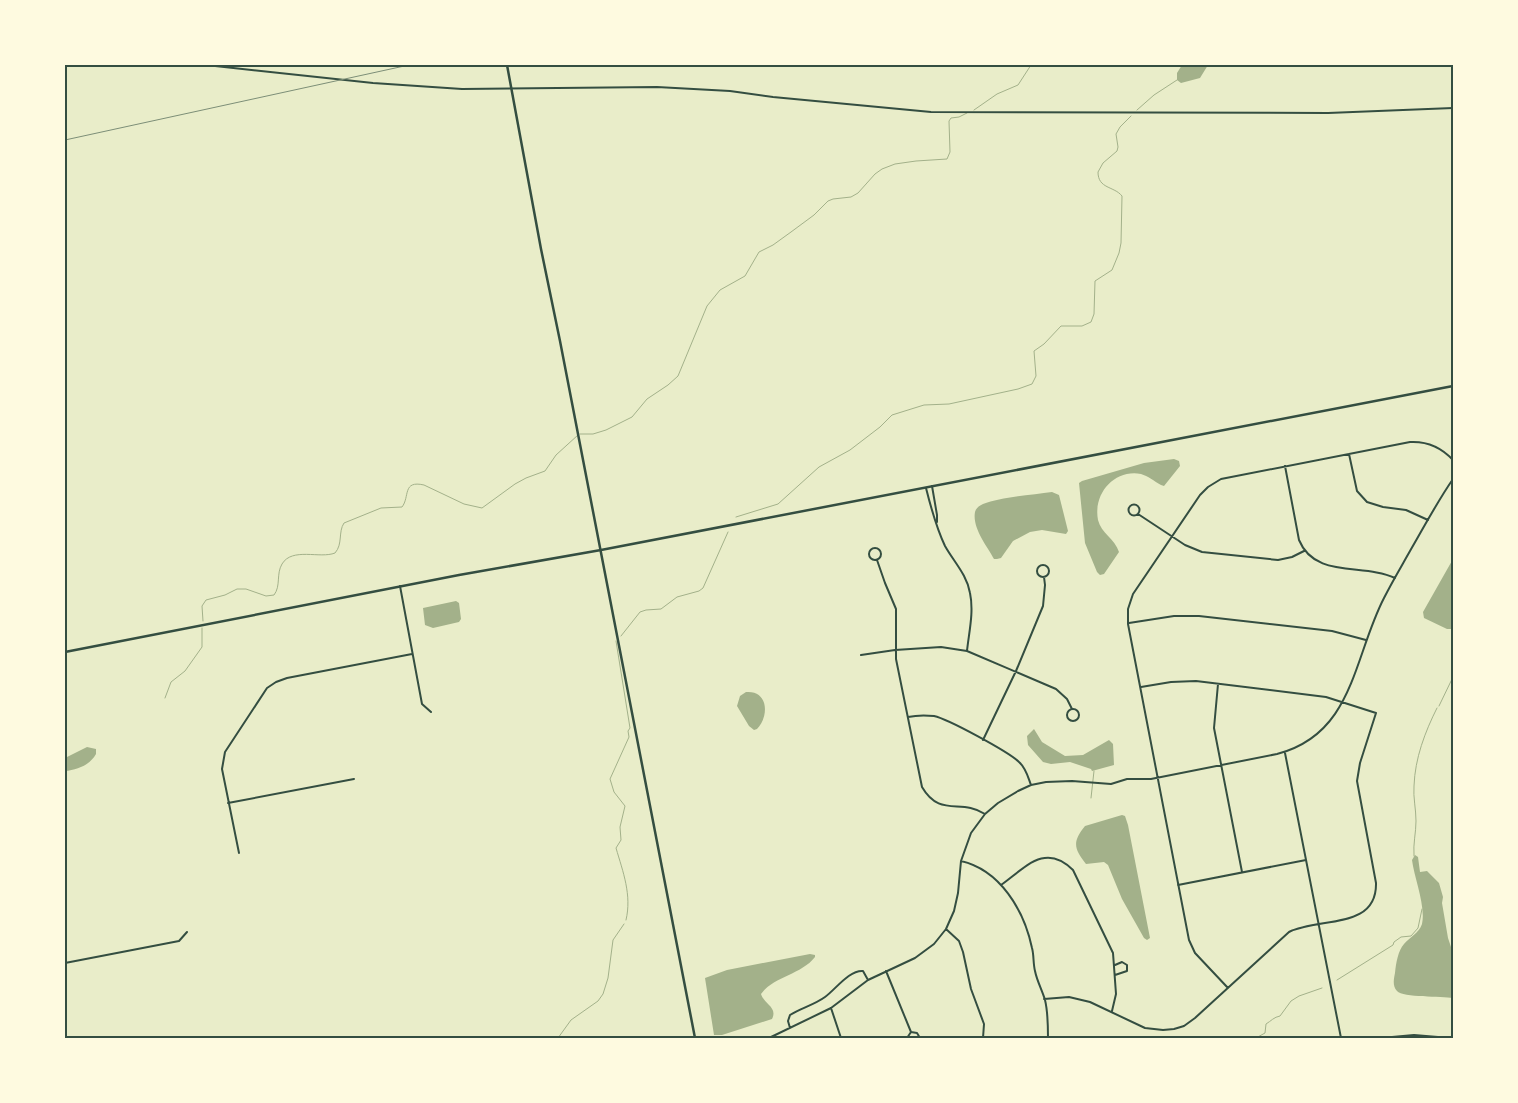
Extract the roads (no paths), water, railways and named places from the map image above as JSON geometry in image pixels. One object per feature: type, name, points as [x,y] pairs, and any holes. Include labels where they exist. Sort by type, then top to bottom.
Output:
[{"type":"main road","points":[[507,65],[541,249],[549,279],[555,320],[695,1038]]},
{"type":"main road","points":[[65,652],[400,586],[601,550],[1453,386]]},
{"type":"street","points":[[206,65],[408,86],[462,89],[656,87],[730,91],[772,97],[931,112],[1328,113],[1453,108]]},
{"type":"street","points":[[1228,988],[1193,950],[1189,940],[1128,624],[1128,609],[1133,594],[1197,500],[1212,484],[1226,478],[1416,442],[1434,445],[1443,450],[1453,460]]},
{"type":"street","points":[[1349,454],[1357,491],[1367,502],[1383,507],[1406,510],[1428,520]]},
{"type":"street","points":[[1285,466],[1299,540],[1304,550],[1315,561],[1326,566],[1379,572],[1395,578]]},
{"type":"street","points":[[769,1038],[831,1008],[868,980],[921,954],[934,944],[946,929],[956,902],[961,861],[971,833],[985,814],[998,803],[1031,785],[1046,782],[1072,781],[1112,784],[1127,779],[1158,778],[1285,752],[1307,742],[1320,732],[1333,719],[1344,702],[1366,640],[1384,598],[1453,479]]},
{"type":"street","points":[[932,486],[937,515],[936,522]]},
{"type":"street","points":[[926,488],[932,517],[936,522],[945,546],[969,586],[972,612],[967,651]]},
{"type":"street","points":[[1138,514],[1138,507],[1135,505],[1130,506],[1128,509],[1130,514],[1135,516],[1138,514],[1185,546],[1202,552],[1274,560],[1292,557],[1304,550]]},
{"type":"street","points":[[872,549],[878,549],[880,552],[880,558],[877,560],[871,559],[869,556],[869,552],[872,549]]},
{"type":"street","points":[[877,560],[896,609],[895,650],[920,782],[924,791],[942,805],[971,807],[985,814]]},
{"type":"street","points":[[1043,565],[1048,570],[1048,574],[1044,577],[1038,575],[1037,571],[1043,565]]},
{"type":"street","points":[[983,740],[1016,671],[1043,606],[1044,577]]},
{"type":"street","points":[[400,586],[422,704],[432,712]]},
{"type":"street","points":[[1128,624],[1169,616],[1199,616],[1332,631],[1366,640]]},
{"type":"street","points":[[861,655],[895,650],[941,647],[967,651],[1060,692],[1067,699],[1072,709],[1076,709],[1079,712],[1079,717],[1076,720],[1071,720],[1068,717],[1068,712],[1072,709]]},
{"type":"street","points":[[239,853],[222,769],[225,752],[267,688],[287,678],[412,654]]},
{"type":"street","points":[[1044,999],[1069,997],[1090,1002],[1144,1028],[1171,1030],[1184,1026],[1289,932],[1300,927],[1358,916],[1369,908],[1376,896],[1376,883],[1357,775],[1376,713],[1326,697],[1218,684],[1180,681],[1141,687]]},
{"type":"street","points":[[1218,684],[1214,724],[1242,872]]},
{"type":"street","points":[[907,717],[919,715],[936,717],[983,740],[1020,762],[1027,773],[1031,785]]},
{"type":"street","points":[[1285,752],[1340,1038]]},
{"type":"street","points":[[228,803],[354,779]]},
{"type":"street","points":[[1001,885],[1031,861],[1043,858],[1055,858],[1065,862],[1073,870],[1113,954],[1116,994],[1112,1011]]},
{"type":"street","points":[[1178,885],[1306,860]]},
{"type":"street","points":[[961,861],[971,863],[985,870],[1001,885],[1022,917],[1032,949],[1036,976],[1044,999],[1048,1038]]},
{"type":"street","points":[[946,929],[959,941],[964,952],[971,989],[984,1024],[983,1038]]},
{"type":"street","points":[[65,963],[179,941],[187,932]]},
{"type":"street","points":[[1115,965],[1122,962],[1126,964],[1127,971],[1115,975]]},
{"type":"street","points":[[790,1028],[788,1021],[790,1015],[824,998],[851,974],[864,971],[868,980]]},
{"type":"street","points":[[886,971],[911,1032]]},
{"type":"street","points":[[831,1008],[841,1038]]},
{"type":"street","points":[[907,1038],[911,1032]]},
{"type":"street","points":[[911,1032],[917,1032],[920,1038]]},
{"type":"street","points":[[1381,1038],[1414,1035],[1450,1038]]},
{"type":"waterway","points":[[974,110],[997,94],[1018,85],[1031,65]]},
{"type":"waterway","points":[[1137,110],[1154,95],[1177,80]]},
{"type":"waterway","points":[[580,434],[593,434],[606,430],[632,417],[647,399],[678,376],[707,306],[720,290],[745,276],[759,252],[773,245],[814,215],[828,201],[851,197],[858,193],[882,169],[895,164],[947,159],[950,152],[949,121],[951,118],[967,113]]},
{"type":"waterway","points":[[736,517],[778,504],[819,467],[850,450],[880,427],[892,415],[924,405],[949,404],[1018,389],[1032,384],[1036,376],[1034,351],[1044,344],[1061,326],[1082,326],[1091,322],[1094,314],[1095,281],[1112,270],[1119,253],[1122,196],[1103,184],[1098,172],[1103,163],[1117,151],[1116,134],[1131,116]]},
{"type":"waterway","points":[[203,621],[202,606],[206,600],[225,595],[237,589],[246,589],[266,596],[274,595],[280,568],[287,559],[299,555],[335,553],[339,546],[344,523],[381,508],[402,507],[409,487],[412,485],[424,485],[464,504],[482,508],[515,484],[545,471],[556,455],[578,435]]},
{"type":"waterway","points":[[621,636],[640,612],[661,609],[677,597],[699,591],[703,588],[728,532]]},
{"type":"waterway","points":[[165,698],[171,682],[185,671],[202,647],[202,628]]},
{"type":"waterway","points":[[616,641],[630,728],[628,731],[629,737],[610,779],[614,792],[625,806],[620,827],[621,840],[616,848],[627,893],[628,911],[626,920]]},
{"type":"waterway","points":[[1439,706],[1453,677]]},
{"type":"waterway","points":[[1414,856],[1416,765],[1425,736],[1437,708]]},
{"type":"waterway","points":[[1091,798],[1094,771]]},
{"type":"waterway","points":[[1337,980],[1393,945],[1401,937],[1411,936],[1418,928],[1422,909]]},
{"type":"waterway","points":[[558,1038],[571,1020],[598,1001],[603,994],[608,978],[613,940],[624,924]]},
{"type":"waterway","points":[[1256,1038],[1265,1033],[1266,1024],[1280,1016],[1291,1001],[1299,996],[1322,988]]},
{"type":"railway","points":[[65,140],[409,65]]}]
